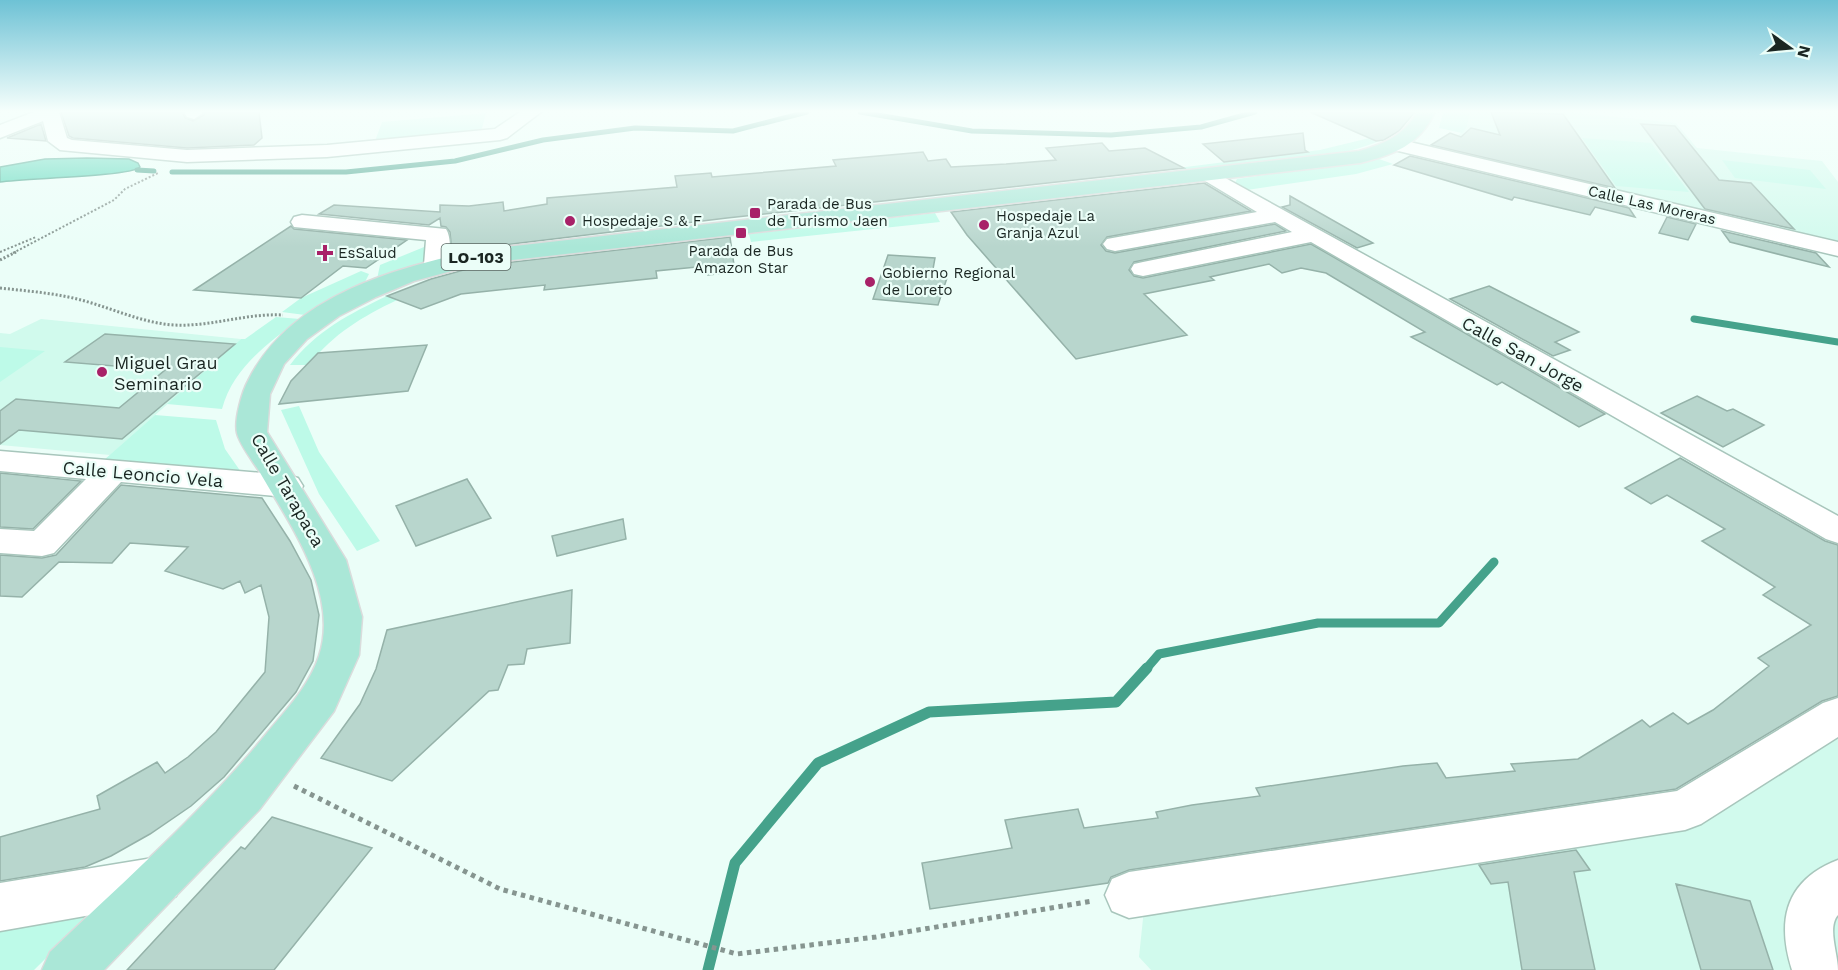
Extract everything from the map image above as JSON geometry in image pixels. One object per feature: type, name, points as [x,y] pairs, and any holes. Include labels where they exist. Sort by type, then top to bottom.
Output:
[{"type":"main road","name":"Calle Tarapaca","points":[[69,970],[243,796],[319,699],[339,655],[343,617],[328,560],[252,432],[252,404],[261,376],[281,348],[317,318],[359,295],[436,265],[537,249],[1354,157]]},
{"type":"street","name":"Calle Las Moreras","points":[[1449,157],[1838,249]]},
{"type":"street","name":"Calle San Jorge","points":[[1209,175],[1276,215],[1838,531]]},
{"type":"street","points":[[1115,244],[1276,215]]},
{"type":"street","points":[[302,222],[438,234],[436,265]]},
{"type":"street","points":[[1143,269],[1312,235]]},
{"type":"street","name":"Calle Leoncio Vela","points":[[0,461],[286,486]]},
{"type":"street","points":[[0,541],[42,544],[113,471]]},
{"type":"street","points":[[1129,895],[1685,810],[1838,715]]},
{"type":"street","points":[[0,907],[159,880]]},
{"type":"street","points":[[1818,970],[1810,948],[1807,927],[1811,910],[1820,897],[1838,883]]},
{"type":"path","points":[[0,260],[114,200],[125,189],[178,164],[186,157]]},
{"type":"path","points":[[0,252],[54,230]]},
{"type":"path","points":[[0,288],[79,299],[143,321],[166,325],[201,325],[270,314],[317,318]]},
{"type":"path","points":[[264,771],[500,889],[737,954],[876,937],[1129,895]]},
{"type":"shaded area","points":[[1263,157],[1318,157],[1184,173],[1178,168]]},
{"type":"shaded area","points":[[1458,157],[1786,157],[1822,161],[1838,182],[1838,246]]},
{"type":"shaded area","points":[[1596,157],[1662,157],[1689,192],[1616,186]]},
{"type":"shaded area","points":[[45,159],[129,159],[138,163],[140,167],[117,173],[0,182],[0,167]]},
{"type":"shaded area","points":[[1379,159],[1393,164],[1356,174],[1247,190],[1235,183],[1237,179]]},
{"type":"shaded area","points":[[1722,160],[1810,170],[1826,189],[1735,178]]},
{"type":"shaded area","points":[[935,213],[940,222],[751,242],[749,234]]},
{"type":"shaded area","points":[[429,245],[431,260],[377,279],[380,265]]},
{"type":"shaded area","points":[[361,271],[369,274],[364,284],[305,315],[282,312],[301,298]]},
{"type":"shaded area","points":[[387,296],[397,300],[349,327],[328,344],[309,365],[290,365],[311,342],[334,324]]},
{"type":"shaded area","points":[[276,317],[300,319],[264,348],[243,369],[227,394],[222,409],[167,404],[241,339],[245,339]]},
{"type":"shaded area","name":"Miguel Grau Seminario","points":[[41,319],[241,339],[110,455],[0,445],[0,333],[10,334]]},
{"type":"shaded area","points":[[0,347],[45,351],[0,382]]},
{"type":"shaded area","points":[[299,406],[319,452],[380,541],[357,551],[319,494],[281,410]]},
{"type":"shaded area","points":[[155,415],[216,420],[225,449],[241,472],[104,460]]},
{"type":"shaded area","points":[[1838,735],[1838,970],[1151,970],[1139,957],[1144,909],[1573,845],[1704,822]]},
{"type":"shaded area","points":[[108,897],[34,970],[0,970],[0,918]]},
{"type":"building","points":[[864,157],[926,157],[928,161],[946,159],[951,167],[1056,160],[1054,157],[1163,157],[1184,168],[727,218],[478,248],[452,254],[450,232],[446,227],[441,226],[440,218],[429,225],[319,214],[334,205],[440,212],[440,205],[469,206],[503,202],[504,211],[547,204],[547,198],[677,187],[675,176],[711,173],[712,177],[836,166],[833,160]]},
{"type":"building","points":[[1218,157],[1264,157],[1224,162]]},
{"type":"building","points":[[1408,157],[1415,157],[1629,208],[1635,217],[1595,207],[1590,215],[1514,197],[1512,200],[1394,165]]},
{"type":"building","points":[[1483,157],[1593,157],[1615,188]]},
{"type":"building","points":[[1666,157],[1700,157],[1719,180],[1751,183],[1794,229],[1705,209]]},
{"type":"building","points":[[1204,183],[1251,211],[1107,237],[1101,245],[1106,251],[1115,253],[1275,224],[1286,231],[1134,262],[1129,270],[1134,276],[1143,278],[1311,244],[1605,414],[1579,427],[1502,382],[1497,385],[1411,337],[1425,332],[1326,273],[1301,268],[1282,273],[1269,264],[1210,277],[1214,280],[1144,294],[1187,335],[1076,359],[967,235],[951,212]]},
{"type":"building","points":[[1290,196],[1373,243],[1357,248],[1282,207],[1290,205]]},
{"type":"building","points":[[1667,217],[1696,224],[1688,240],[1659,233]]},
{"type":"building","name":"EsSalud","points":[[291,226],[294,229],[407,240],[366,268],[343,266],[301,298],[194,290]]},
{"type":"building","points":[[1722,231],[1816,253],[1829,267],[1730,242]]},
{"type":"building","points":[[730,237],[735,272],[708,275],[707,266],[656,271],[657,278],[544,290],[545,285],[461,294],[421,309],[387,296],[431,279],[478,266]]},
{"type":"building","points":[[888,255],[935,258],[933,269],[948,275],[938,305],[873,299]]},
{"type":"building","points":[[1489,286],[1579,332],[1555,342],[1570,350],[1553,356],[1450,299]]},
{"type":"building","points":[[105,334],[235,344],[122,439],[19,430],[0,444],[0,411],[16,399],[119,408],[165,370],[65,362]]},
{"type":"building","points":[[427,345],[408,391],[279,404],[291,381],[318,353]]},
{"type":"building","points":[[1697,396],[1727,411],[1733,409],[1764,425],[1723,447],[1661,413]]},
{"type":"building","points":[[1680,458],[1825,541],[1838,545],[1838,696],[1822,701],[1676,789],[1129,870],[1111,877],[1108,883],[930,909],[922,863],[1012,848],[1005,820],[1078,809],[1084,828],[1158,818],[1156,812],[1260,796],[1256,788],[1403,766],[1437,763],[1446,778],[1515,771],[1511,764],[1578,759],[1642,720],[1650,727],[1673,713],[1688,724],[1713,710],[1769,666],[1758,658],[1811,625],[1763,595],[1775,587],[1702,541],[1725,529],[1667,495],[1651,504],[1625,488]]},
{"type":"building","points":[[0,473],[81,481],[33,529],[0,527]]},
{"type":"building","points":[[467,479],[491,518],[416,546],[396,506]]},
{"type":"building","points":[[121,485],[262,498],[290,541],[311,580],[319,615],[313,661],[296,692],[224,777],[191,806],[150,834],[111,856],[85,867],[0,881],[0,837],[100,809],[97,796],[157,762],[165,773],[188,757],[216,732],[265,672],[269,617],[261,585],[245,593],[240,581],[223,589],[165,571],[188,547],[130,543],[112,563],[59,562],[22,597],[0,596],[0,555],[42,558],[56,555]]},
{"type":"building","points":[[623,519],[626,539],[557,556],[552,536]]},
{"type":"building","points":[[572,590],[570,643],[527,649],[524,664],[508,665],[498,690],[489,691],[392,781],[321,758],[360,704],[376,669],[387,630]]},
{"type":"building","points":[[272,817],[372,848],[274,970],[127,970],[241,847],[245,849]]},
{"type":"building","points":[[1576,850],[1590,870],[1574,872],[1595,970],[1522,970],[1508,882],[1491,884],[1479,865]]},
{"type":"building","points":[[1676,884],[1750,901],[1773,970],[1701,970]]},
{"type":"waterway","points":[[172,172],[346,172],[455,161],[471,157]]},
{"type":"waterway","points":[[137,170],[154,171]]},
{"type":"waterway","points":[[1694,319],[1838,342]]},
{"type":"waterway","points":[[1146,669],[1159,654],[1318,623],[1439,623],[1494,562]]},
{"type":"waterway","points":[[708,970],[735,863],[818,763],[929,712],[1116,702],[1147,668]]},
{"type":"place","name":"Parada de Bus de Turismo Jaen","points":[[755,213]]},
{"type":"place","name":"Hospedaje S & F","points":[[570,221]]},
{"type":"place","name":"Hospedaje La Granja Azul","points":[[984,225]]},
{"type":"place","name":"Parada de Bus Amazon Star","points":[[741,233]]},
{"type":"place","name":"EsSalud","points":[[325,253]]},
{"type":"place","name":"Gobierno Regional de Loreto","points":[[870,282]]},
{"type":"place","name":"Miguel Grau Seminario","points":[[102,372]]}]
